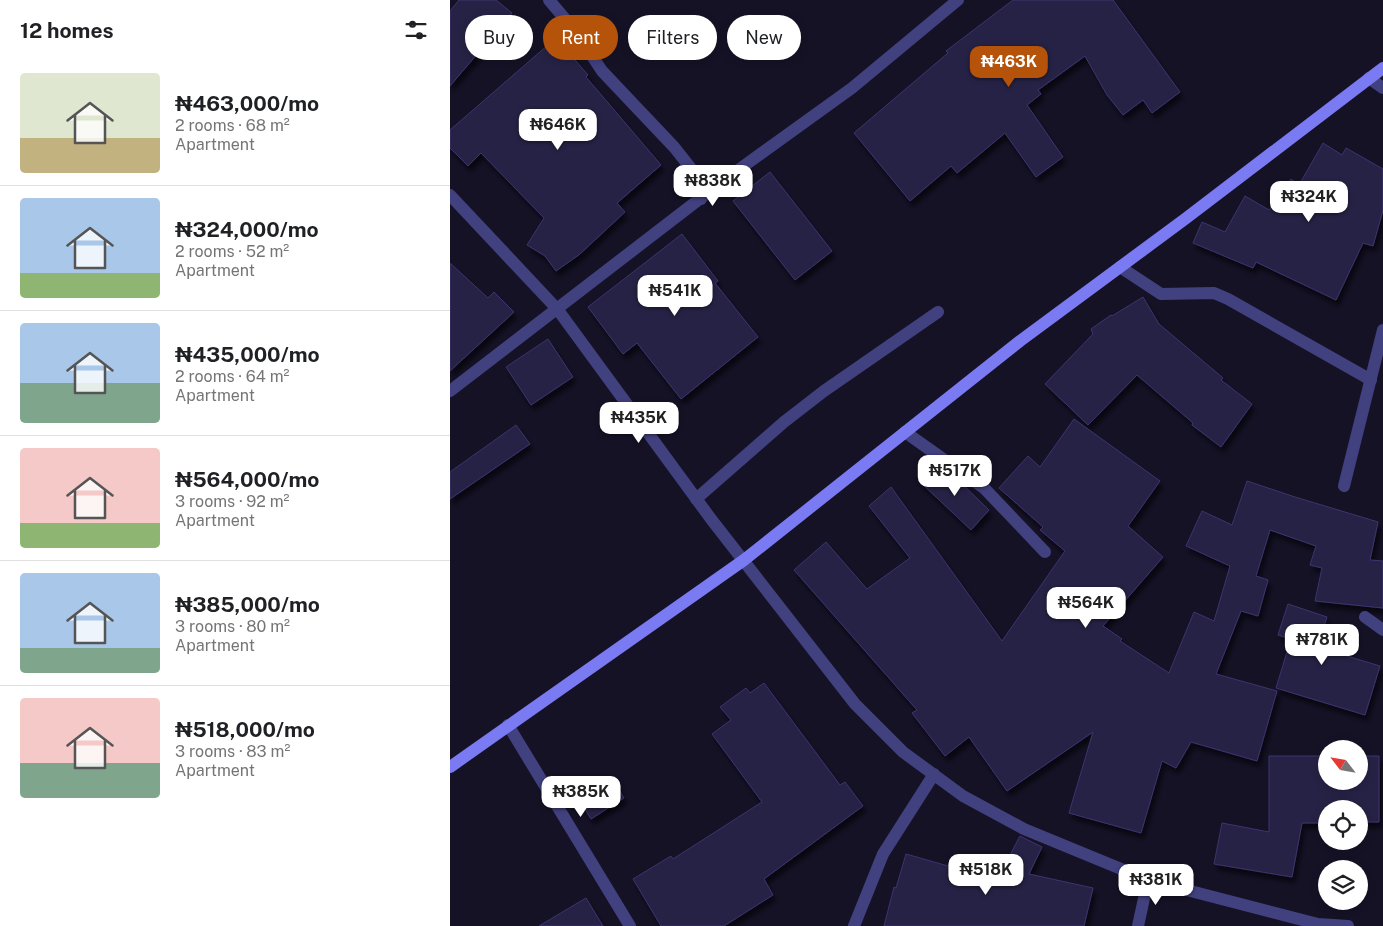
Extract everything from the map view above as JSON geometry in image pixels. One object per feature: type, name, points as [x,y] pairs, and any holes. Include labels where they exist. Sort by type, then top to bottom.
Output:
[{"type":"street","points":[[549,0],[577,32],[602,71],[674,146],[697,176],[701,199]]},
{"type":"street","points":[[450,391],[701,199],[852,88],[958,0]]},
{"type":"street","points":[[450,767],[744,560],[1020,341],[1186,219],[1383,68]]},
{"type":"street","points":[[1369,78],[1383,88]]},
{"type":"street","points":[[450,195],[558,310],[696,499],[855,704],[903,752],[963,796],[1024,829],[1148,880],[1318,924],[1348,926]]},
{"type":"street","points":[[1120,267],[1160,294],[1214,293],[1228,299],[1371,380]]},
{"type":"street","points":[[696,499],[784,422],[824,391],[938,312]]},
{"type":"street","points":[[1344,486],[1383,330]]},
{"type":"street","points":[[905,432],[984,488],[1045,552]]},
{"type":"street","points":[[1365,616],[1383,630]]},
{"type":"street","points":[[508,725],[630,926]]},
{"type":"street","points":[[854,926],[883,854],[934,774]]},
{"type":"street","points":[[1138,926],[1148,880]]},
{"type":"building","points":[[459,0],[496,0],[512,13],[510,15],[465,15],[465,60],[472,60],[450,86],[450,11]]},
{"type":"building","points":[[1013,0],[1113,0],[1180,92],[1152,113],[1143,100],[1123,115],[1107,95],[1085,56],[1038,90],[1041,94],[1027,105],[1063,157],[1036,177],[1005,133],[957,173],[951,166],[910,201],[854,133],[948,53],[946,51]]},
{"type":"building","points":[[543,49],[543,60],[575,60],[588,75],[586,77],[661,165],[617,203],[625,212],[580,254],[556,271],[545,256],[527,245],[544,218],[481,153],[468,166],[450,148],[450,130],[531,60],[533,60]]},
{"type":"building","points":[[1323,143],[1342,155],[1346,148],[1383,169],[1383,210],[1373,246],[1363,243],[1336,300],[1256,262],[1253,268],[1193,243],[1202,222],[1225,232],[1245,196],[1269,210],[1291,179],[1299,185]]},
{"type":"building","points":[[770,172],[832,251],[795,280],[733,201]]},
{"type":"building","points":[[682,234],[718,281],[715,283],[758,337],[681,399],[637,343],[623,354],[588,307]]},
{"type":"building","points":[[450,263],[488,298],[494,292],[514,312],[450,371]]},
{"type":"building","points":[[1143,297],[1159,324],[1223,378],[1221,380],[1252,404],[1221,447],[1192,425],[1193,423],[1137,375],[1088,425],[1045,384],[1093,334],[1091,329]]},
{"type":"building","points":[[548,339],[573,377],[531,405],[506,367]]},
{"type":"building","points":[[1074,419],[1160,481],[1128,526],[1163,557],[1103,626],[1122,639],[1120,641],[1169,673],[1194,612],[1214,621],[1230,566],[1186,546],[1202,511],[1232,525],[1247,481],[1378,522],[1370,560],[1383,561],[1383,608],[1315,601],[1322,568],[1310,565],[1316,546],[1270,530],[1256,576],[1268,580],[1258,616],[1241,611],[1216,674],[1277,691],[1257,761],[1191,742],[1176,768],[1162,761],[1141,833],[1069,813],[1093,732],[1007,791],[969,737],[945,756],[912,713],[917,710],[794,570],[826,542],[867,589],[910,558],[869,506],[891,487],[1002,641],[1065,551],[1040,530],[1043,527],[999,488],[1028,456],[1040,467]]},
{"type":"building","points":[[516,425],[530,444],[450,499],[450,472]]},
{"type":"building","points":[[937,465],[958,480],[989,510],[971,530],[920,482]]},
{"type":"building","points":[[1288,604],[1327,617],[1317,647],[1380,666],[1365,715],[1276,688],[1291,639],[1278,635]]},
{"type":"building","points":[[764,683],[840,785],[845,782],[863,806],[764,879],[773,895],[724,926],[661,926],[633,879],[671,856],[673,859],[762,802],[712,734],[731,720],[720,707],[746,688],[750,693]]},
{"type":"building","points":[[1269,756],[1318,756],[1318,790],[1368,790],[1368,756],[1379,756],[1379,822],[1368,822],[1368,800],[1318,800],[1318,823],[1302,823],[1292,877],[1214,864],[1222,823],[1269,832]]},
{"type":"building","points":[[612,778],[624,798],[591,819],[579,799]]},
{"type":"building","points":[[1020,836],[1042,847],[1029,874],[1093,888],[1084,926],[884,926],[894,887],[896,888],[906,854],[997,880]]},
{"type":"building","points":[[586,898],[603,926],[539,926]]}]
